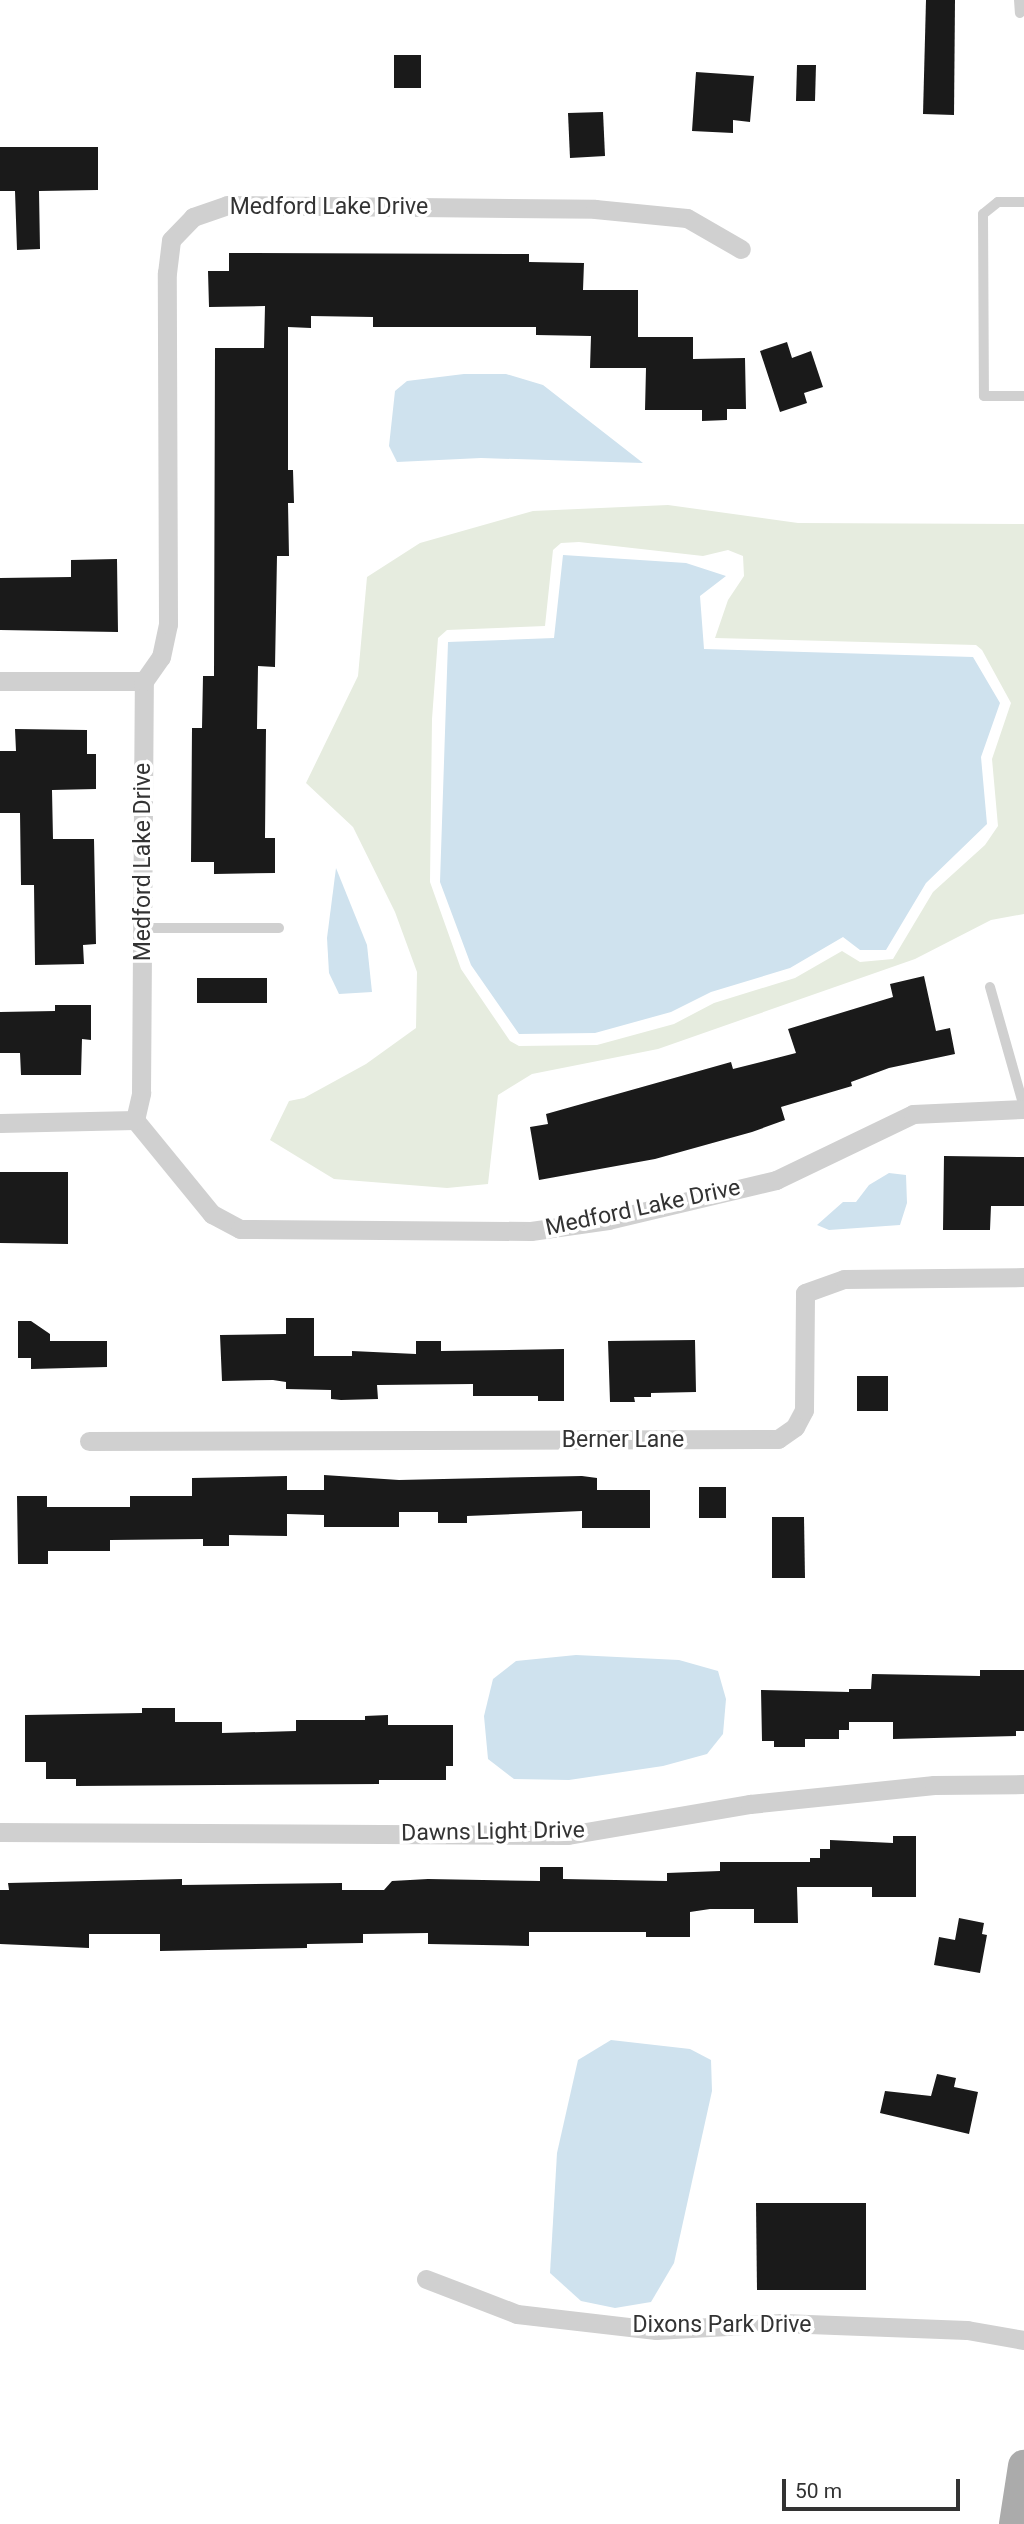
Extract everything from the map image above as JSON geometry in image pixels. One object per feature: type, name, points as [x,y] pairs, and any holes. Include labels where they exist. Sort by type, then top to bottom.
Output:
[{"type":"main road","points":[[1014,2524],[1024,2466]]},
{"type":"street","name":"Medford Lake Drive","points":[[741,249],[687,218],[595,209],[227,205],[193,217],[171,240],[167,272],[168,625],[161,657],[144,681],[141,1093],[135,1119],[212,1214],[240,1229],[531,1231],[608,1220],[776,1180],[913,1114],[1024,1108]]},
{"type":"street","points":[[0,681],[144,681]]},
{"type":"street","points":[[0,1123],[135,1119]]},
{"type":"street","name":"Berner Lane","points":[[89,1441],[778,1439],[795,1427],[804,1410],[805,1293],[844,1279],[1024,1276]]},
{"type":"street","name":"Dawns Light Drive","points":[[0,1832],[568,1835],[750,1804],[934,1785],[1024,1784]]},
{"type":"street","name":"Dixons Park Drive","points":[[426,2279],[517,2314],[656,2330],[795,2324],[967,2330],[1024,2340]]},
{"type":"lane","points":[[1019,0],[1020,13]]},
{"type":"lane","points":[[1024,202],[998,202],[983,214],[984,396],[1024,397]]},
{"type":"lane","points":[[142,929],[279,928]]},
{"type":"lane","points":[[990,987],[1024,1108]]},
{"type":"shaded area","points":[[668,505],[798,523],[1024,524],[1024,914],[991,920],[915,959],[658,1049],[532,1074],[498,1095],[488,1184],[447,1188],[334,1179],[270,1140],[289,1101],[304,1098],[366,1064],[416,1028],[417,972],[395,912],[353,827],[306,783],[358,676],[367,577],[420,543],[533,511]],"holes":[[[579,542],[703,556],[728,550],[743,556],[744,576],[728,600],[715,638],[976,645],[982,650],[1011,703],[992,759],[998,826],[985,845],[933,892],[893,959],[860,962],[842,951],[795,978],[714,1003],[674,1024],[597,1045],[519,1046],[510,1041],[461,969],[430,882],[432,719],[438,638],[447,630],[545,626],[553,550],[561,543]]]},
{"type":"water","points":[[464,374],[506,374],[543,385],[643,463],[481,458],[397,462],[389,446],[395,391],[407,381]]},
{"type":"water","points":[[563,555],[686,563],[726,576],[700,596],[704,649],[973,657],[1000,703],[981,757],[987,824],[926,883],[886,950],[860,950],[843,937],[790,968],[711,992],[671,1012],[595,1033],[519,1034],[471,965],[440,882],[448,642],[554,638]]},
{"type":"water","points":[[336,868],[367,945],[372,992],[339,994],[329,973],[327,938]]},
{"type":"water","points":[[889,1173],[906,1175],[907,1203],[900,1225],[829,1230],[817,1225],[843,1202],[856,1202],[869,1185]]},
{"type":"water","points":[[576,1655],[679,1660],[718,1671],[726,1699],[723,1734],[707,1754],[663,1766],[569,1780],[514,1779],[488,1759],[484,1716],[493,1679],[516,1661]]},
{"type":"water","points":[[611,2040],[690,2049],[711,2060],[712,2091],[674,2263],[651,2302],[615,2308],[581,2301],[550,2273],[557,2153],[578,2060]]},
{"type":"building","points":[[926,0],[955,0],[954,115],[923,114]]},
{"type":"building","points":[[394,55],[421,55],[421,88],[394,88]]},
{"type":"building","points":[[797,65],[816,65],[815,101],[796,101]]},
{"type":"building","points":[[696,72],[754,76],[750,122],[733,120],[733,133],[692,131]]},
{"type":"building","points":[[603,112],[605,156],[570,158],[568,113]]},
{"type":"building","points":[[0,147],[98,147],[98,190],[39,191],[40,249],[17,250],[15,191],[0,191]]},
{"type":"building","points":[[229,253],[529,254],[529,262],[584,263],[583,290],[638,290],[638,337],[693,337],[693,359],[745,358],[746,409],[727,409],[727,420],[702,421],[702,410],[645,410],[646,368],[590,368],[591,336],[536,335],[536,327],[373,327],[373,317],[311,316],[311,328],[288,327],[288,470],[293,470],[294,503],[288,503],[289,556],[277,556],[275,667],[258,666],[257,729],[266,729],[265,838],[275,838],[275,873],[214,874],[214,862],[191,862],[192,728],[202,728],[203,676],[214,676],[215,348],[264,348],[265,306],[209,307],[208,271],[229,271]]},
{"type":"building","points":[[787,342],[792,358],[811,351],[823,387],[804,393],[807,403],[780,412],[760,351]]},
{"type":"building","points":[[117,559],[118,632],[0,630],[0,578],[71,577],[71,560]]},
{"type":"building","points":[[15,729],[87,730],[87,754],[96,754],[96,789],[52,790],[53,839],[94,839],[96,944],[83,945],[84,964],[35,965],[34,885],[21,885],[20,813],[0,813],[0,751],[16,751]]},
{"type":"building","points":[[924,976],[936,1031],[950,1028],[955,1054],[889,1068],[851,1082],[852,1086],[781,1107],[785,1120],[752,1132],[655,1159],[539,1180],[530,1127],[548,1124],[546,1114],[731,1062],[733,1069],[796,1053],[788,1029],[893,997],[890,984]]},
{"type":"building","points":[[197,978],[267,978],[267,1003],[197,1003]]},
{"type":"building","points":[[55,1005],[91,1005],[91,1040],[82,1039],[81,1075],[21,1075],[20,1053],[0,1053],[0,1012],[55,1011]]},
{"type":"building","points":[[944,1156],[1024,1157],[1024,1206],[991,1206],[990,1230],[943,1230]]},
{"type":"building","points":[[0,1172],[68,1172],[68,1244],[0,1243]]},
{"type":"building","points":[[286,1318],[314,1318],[314,1356],[352,1356],[352,1351],[416,1354],[416,1341],[441,1341],[441,1351],[564,1349],[564,1401],[538,1401],[538,1396],[473,1396],[473,1384],[377,1385],[378,1399],[341,1400],[331,1399],[331,1390],[286,1389],[286,1382],[222,1381],[220,1335],[286,1334]]},
{"type":"building","points":[[18,1321],[31,1321],[50,1334],[50,1341],[107,1341],[107,1367],[31,1369],[31,1358],[18,1358]]},
{"type":"building","points":[[695,1340],[696,1392],[651,1393],[651,1397],[634,1397],[635,1402],[610,1402],[608,1341]]},
{"type":"building","points":[[857,1376],[888,1376],[888,1411],[857,1411]]},
{"type":"building","points":[[324,1475],[399,1480],[582,1476],[597,1478],[597,1490],[650,1490],[650,1528],[582,1528],[582,1511],[467,1516],[467,1523],[438,1523],[438,1512],[399,1512],[399,1527],[324,1527],[324,1515],[287,1514],[287,1536],[229,1535],[229,1546],[203,1546],[203,1539],[110,1540],[110,1551],[48,1551],[48,1564],[18,1564],[17,1496],[47,1496],[47,1507],[130,1507],[130,1496],[192,1496],[192,1478],[287,1476],[287,1490],[324,1490]]},
{"type":"building","points":[[699,1487],[726,1487],[726,1518],[699,1518]]},
{"type":"building","points":[[772,1517],[804,1517],[805,1578],[772,1578]]},
{"type":"building","points":[[980,1670],[1024,1670],[1024,1731],[1016,1731],[1016,1736],[893,1739],[893,1722],[849,1722],[849,1730],[839,1730],[839,1739],[805,1739],[805,1747],[774,1747],[774,1741],[762,1741],[761,1690],[849,1692],[849,1689],[871,1689],[872,1674],[980,1676]]},
{"type":"building","points":[[142,1708],[175,1708],[175,1722],[222,1722],[222,1733],[296,1731],[296,1720],[365,1720],[365,1716],[388,1715],[388,1725],[453,1725],[453,1766],[446,1766],[446,1780],[379,1780],[379,1784],[76,1786],[76,1779],[46,1779],[46,1762],[25,1762],[25,1715],[142,1713]]},
{"type":"building","points":[[893,1836],[916,1836],[916,1897],[872,1897],[872,1887],[797,1887],[798,1923],[754,1923],[754,1909],[710,1909],[690,1912],[690,1937],[646,1937],[646,1932],[529,1932],[529,1946],[428,1944],[428,1933],[363,1934],[363,1943],[307,1944],[307,1948],[160,1951],[160,1934],[89,1934],[89,1948],[0,1944],[0,1890],[9,1890],[8,1883],[182,1879],[182,1885],[342,1883],[342,1890],[384,1890],[392,1881],[540,1881],[540,1867],[563,1867],[563,1879],[667,1881],[667,1873],[720,1871],[720,1862],[810,1862],[810,1858],[820,1858],[820,1849],[830,1849],[830,1840],[893,1843]]},
{"type":"building","points":[[959,1918],[984,1923],[982,1934],[987,1935],[980,1973],[934,1965],[939,1937],[955,1940]]},
{"type":"building","points":[[937,2074],[956,2078],[954,2087],[978,2092],[969,2134],[880,2113],[885,2091],[931,2096]]},
{"type":"building","points":[[756,2203],[866,2203],[866,2290],[757,2290]]}]
